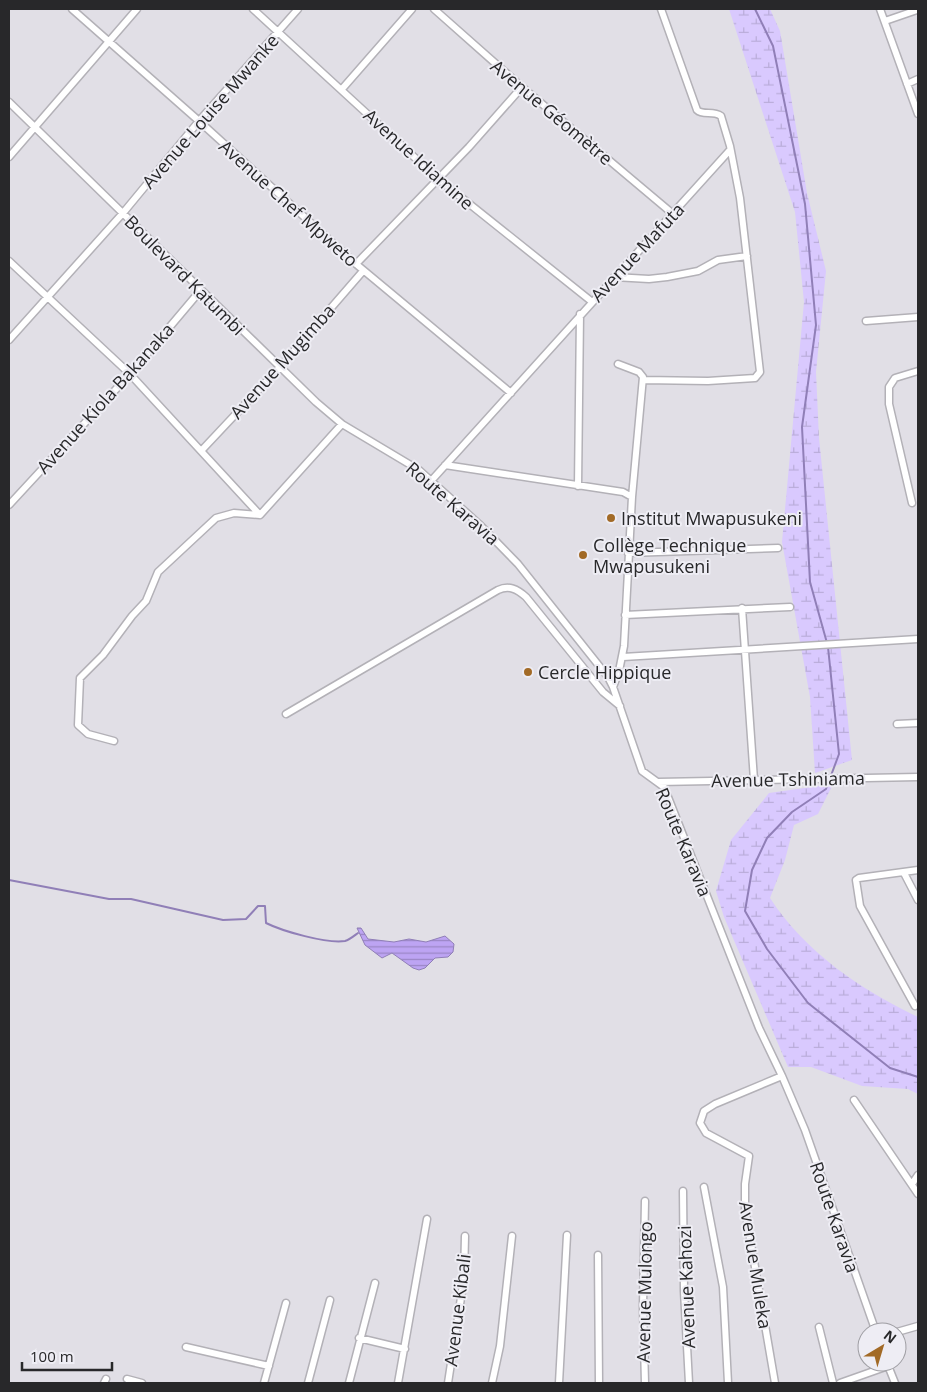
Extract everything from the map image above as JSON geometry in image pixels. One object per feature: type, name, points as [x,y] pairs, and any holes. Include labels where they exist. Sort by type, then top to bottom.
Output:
[{"type":"street","name":"Avenue Chef Mpweto","points":[[72,9],[199,121],[363,271],[511,393]]},
{"type":"street","points":[[9,157],[137,9]]},
{"type":"street","name":"Avenue Idiamine","points":[[253,9],[437,178],[591,302]]},
{"type":"street","name":"Avenue Louise Mwanke","points":[[9,340],[123,213],[199,121],[298,9]]},
{"type":"street","points":[[342,89],[412,9]]},
{"type":"street","name":"Avenue Géomètre","points":[[434,9],[522,87],[673,214]]},
{"type":"street","points":[[643,380],[708,381],[758,376],[760,368],[740,198],[730,146],[721,116],[714,112],[701,113],[697,110],[662,9]]},
{"type":"street","points":[[880,9],[918,114]]},
{"type":"street","points":[[885,21],[917,10]]},
{"type":"street","points":[[908,84],[918,79]]},
{"type":"street","points":[[356,264],[493,121],[522,87]]},
{"type":"street","name":"Boulevard Katumbi","points":[[9,102],[279,368],[342,424],[368,439]]},
{"type":"street","name":"Avenue Mafuta","points":[[431,480],[730,150]]},
{"type":"street","points":[[614,277],[648,280],[667,277],[698,271],[718,260],[746,256]]},
{"type":"street","points":[[9,261],[130,374],[260,515]]},
{"type":"street","name":"Avenue Mugimba","points":[[201,451],[279,368],[363,271]]},
{"type":"street","name":"Avenue Kiola Bakanaka","points":[[9,504],[130,374],[200,291]]},
{"type":"street","points":[[578,486],[580,314]]},
{"type":"street","points":[[866,321],[918,317]]},
{"type":"street","points":[[613,687],[623,657],[632,497],[643,380],[639,372],[618,364]]},
{"type":"street","points":[[912,503],[889,404],[889,390],[895,378],[918,371]]},
{"type":"street","points":[[260,515],[342,424]]},
{"type":"street","name":"Route Karavia","points":[[368,439],[407,462],[431,480],[479,524],[518,564],[613,687],[642,771],[663,785],[754,1017],[782,1076],[808,1139],[872,1322]]},
{"type":"street","points":[[445,465],[623,492],[632,497]]},
{"type":"street","points":[[114,741],[88,734],[77,724],[78,684],[81,676],[103,655],[132,616],[146,601],[158,572],[182,552],[207,524],[229,513],[260,515]]},
{"type":"street","points":[[628,553],[778,548]]},
{"type":"street","points":[[286,714],[498,590],[507,588],[516,589],[526,597],[603,692],[620,706]]},
{"type":"street","points":[[625,616],[742,608],[790,607]]},
{"type":"street","points":[[742,608],[754,780]]},
{"type":"street","points":[[623,657],[745,652],[918,639]]},
{"type":"street","points":[[897,724],[918,723]]},
{"type":"street","name":"Avenue Tshiniama","points":[[658,782],[918,777]]},
{"type":"street","points":[[666,794],[673,782]]},
{"type":"street","points":[[915,1006],[860,906],[856,882],[859,878],[918,870]]},
{"type":"street","points":[[904,873],[918,900]]},
{"type":"street","name":"Avenue Muleka","points":[[774,1383],[745,1209],[745,1184],[749,1156],[706,1133],[700,1123],[704,1111],[715,1104],[782,1076]]},
{"type":"street","points":[[854,1100],[918,1194]]},
{"type":"street","points":[[912,1184],[918,1175]]},
{"type":"street","points":[[704,1187],[722,1287],[728,1383]]},
{"type":"street","name":"Avenue Kahozi","points":[[683,1191],[684,1291],[689,1383]]},
{"type":"street","name":"Avenue Mulongo","points":[[645,1201],[643,1306],[645,1383]]},
{"type":"street","points":[[398,1383],[427,1219]]},
{"type":"street","points":[[559,1383],[567,1235]]},
{"type":"street","name":"Avenue Kibali","points":[[448,1383],[464,1278],[465,1236]]},
{"type":"street","points":[[492,1383],[500,1346],[512,1236]]},
{"type":"street","points":[[598,1255],[599,1383]]},
{"type":"street","points":[[349,1383],[359,1338],[375,1283]]},
{"type":"street","points":[[308,1383],[330,1300]]},
{"type":"street","points":[[264,1383],[286,1303]]},
{"type":"street","points":[[819,1328],[833,1383]]},
{"type":"street","points":[[359,1338],[405,1350]]},
{"type":"street","points":[[186,1347],[269,1366]]},
{"type":"street","points":[[840,1383],[868,1372]]},
{"type":"street","points":[[127,1379],[142,1383]]},
{"type":"green space","points":[[729,9],[770,9],[780,31],[807,193],[826,271],[816,372],[819,438],[852,760],[815,773],[810,697],[782,542],[804,302],[795,212]]},
{"type":"green space","points":[[833,784],[818,814],[794,825],[785,860],[770,898],[800,936],[836,968],[876,995],[918,1017],[918,1094],[908,1089],[862,1086],[811,1067],[788,1067],[724,917],[716,891],[731,840],[769,793]]},
{"type":"shaded area","points":[[357,928],[361,928],[368,939],[394,942],[409,939],[426,942],[445,936],[454,944],[453,952],[448,957],[435,958],[425,968],[419,970],[413,968],[392,953],[382,958],[365,945]]},
{"type":"waterway","points":[[755,9],[773,46],[805,204],[816,325],[802,427],[810,582],[827,643]]},
{"type":"waterway","points":[[828,647],[839,754],[826,789],[792,812],[767,838],[752,870],[745,911],[767,949],[808,1003],[890,1068],[918,1077]]},
{"type":"waterway","points":[[9,880],[109,899],[131,899],[223,920],[246,919],[258,906],[265,906],[266,923],[293,933],[327,941],[347,940],[358,933]]},
{"type":"place","name":"Institut Mwapusukeni","points":[[611,518]]},
{"type":"place","name":"Collège Technique Mwapusukeni","points":[[583,555]]},
{"type":"place","name":"Cercle Hippique","points":[[528,672]]}]
